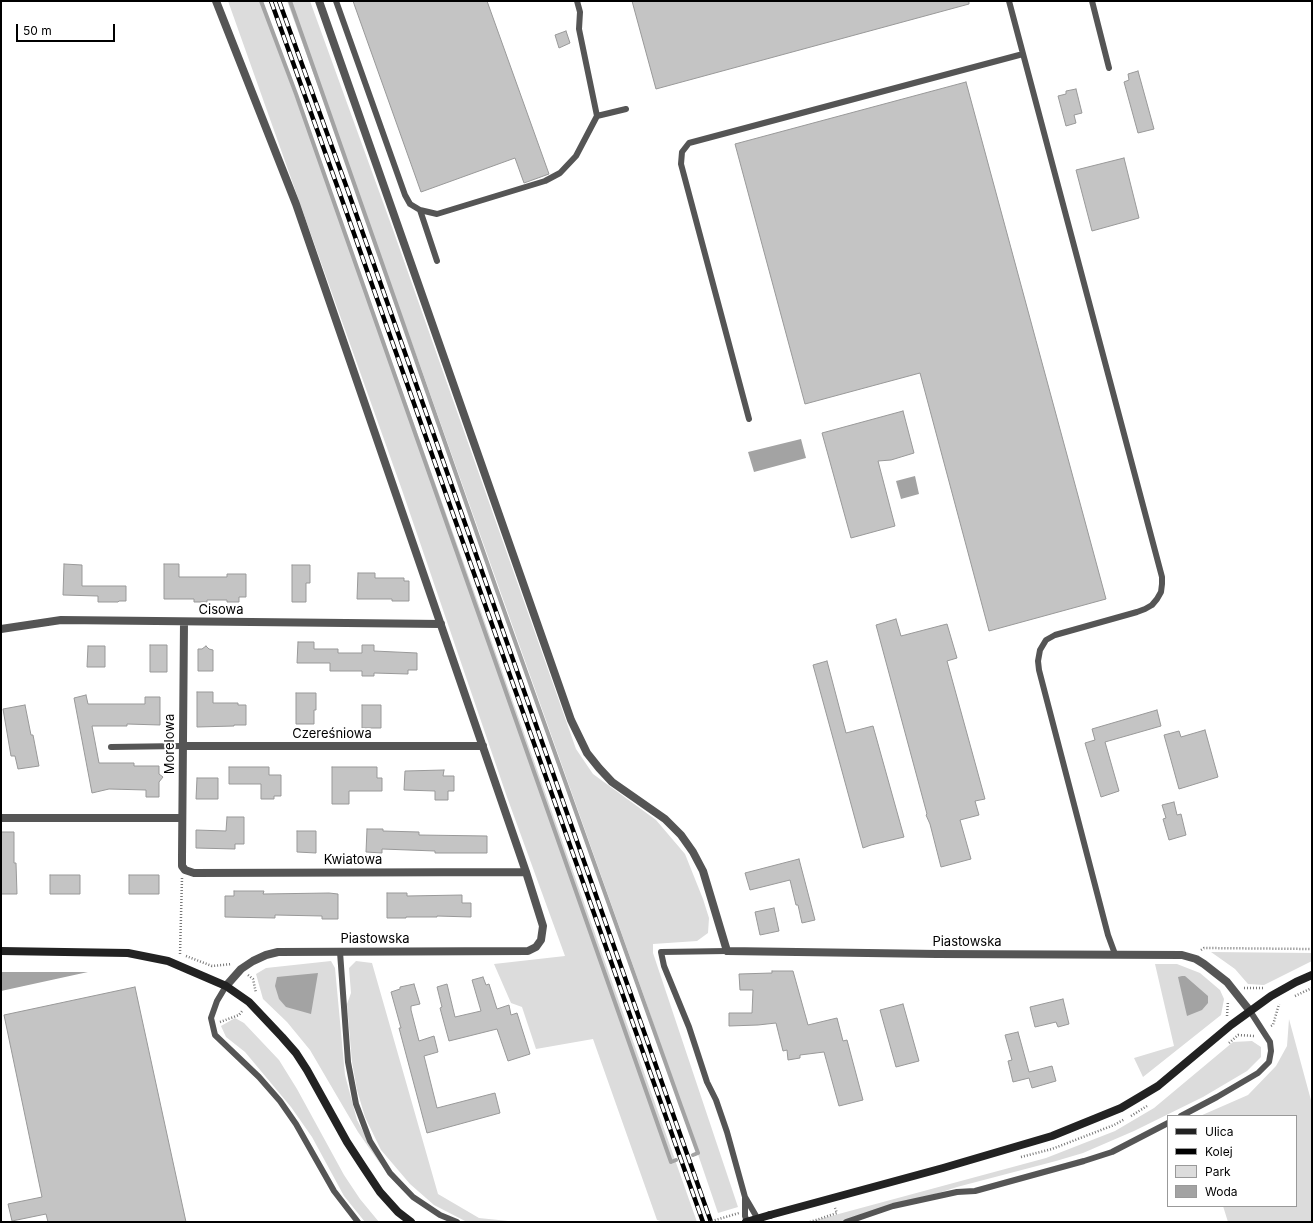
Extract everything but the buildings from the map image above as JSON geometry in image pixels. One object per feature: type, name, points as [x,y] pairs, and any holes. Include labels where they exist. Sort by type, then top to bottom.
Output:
[{"type":"street","points":[[216,1],[296,204],[526,872]]},
{"type":"street","points":[[319,1],[571,720],[587,753],[599,768],[612,782],[665,819],[681,835],[693,852],[703,871],[727,951]]},
{"type":"street","name":"Cisowa","points":[[1,629],[61,620],[441,624]]},
{"type":"street","name":"Morelowa","points":[[182,866],[184,622]]},
{"type":"street","name":"Czereśniowa","points":[[182,746],[483,746]]},
{"type":"street","points":[[1,818],[182,818]]},
{"type":"street","name":"Kwiatowa","points":[[182,866],[185,870],[194,873],[526,872]]},
{"type":"street","name":"Piastowska","points":[[226,986],[253,960],[278,952],[528,951],[536,947],[541,940],[543,926],[526,872]]},
{"type":"street","points":[[1,951],[128,953],[168,961],[226,986],[249,1002],[296,1053],[348,1142],[380,1192],[398,1212],[411,1222]]},
{"type":"street","name":"Piastowska","points":[[727,951],[937,954],[1175,954],[1196,959],[1204,964],[1227,982],[1250,1011]]},
{"type":"street","points":[[746,1222],[943,1168],[1052,1136],[1121,1108],[1163,1081],[1231,1025],[1277,992],[1312,975]]},
{"type":"lane","points":[[336,1],[405,195],[410,204],[420,210],[437,214],[545,181],[560,173],[576,156],[597,116],[579,29],[580,12],[577,1]]},
{"type":"lane","points":[[1009,1],[1162,576],[1161,592],[1152,605],[1137,612],[1055,634],[1046,640],[1040,650],[1038,661],[1104,920],[1115,954]]},
{"type":"lane","points":[[1092,1],[1110,68]]},
{"type":"lane","points":[[749,419],[681,164],[682,152],[689,143],[1023,54]]},
{"type":"lane","points":[[597,116],[626,109]]},
{"type":"lane","points":[[420,210],[437,261]]},
{"type":"lane","points":[[111,746],[182,746]]},
{"type":"lane","name":"Piastowska","points":[[727,951],[661,952],[664,966],[689,1027],[707,1082],[716,1100],[727,1132],[745,1197]]},
{"type":"lane","points":[[340,952],[348,1062],[356,1104],[370,1140],[390,1173],[413,1197],[440,1215],[456,1222]]},
{"type":"lane","points":[[226,986],[215,1007],[212,1018],[212,1026],[215,1035],[259,1077],[280,1101],[296,1124],[334,1191],[358,1222]]},
{"type":"lane","points":[[1183,1115],[1258,1073],[1269,1062],[1271,1051],[1270,1042],[1250,1011]]},
{"type":"lane","points":[[846,1222],[893,1206],[957,1192],[975,1191],[1084,1161],[1112,1152],[1167,1124]]},
{"type":"lane","points":[[745,1197],[746,1222]]},
{"type":"lane","points":[[745,1197],[760,1222]]},
{"type":"path","points":[[180,954],[182,866]]},
{"type":"path","points":[[1196,959],[1200,950],[1204,948],[1312,949]]},
{"type":"path","points":[[1266,988],[1244,988],[1228,999],[1226,1018],[1238,1035],[1256,1036],[1273,1025],[1278,1004],[1285,1001]]},
{"type":"path","points":[[1292,998],[1312,988]]},
{"type":"path","points":[[212,1026],[239,1015],[242,1011]]},
{"type":"path","points":[[810,1222],[837,1214],[835,1208]]},
{"type":"green space","points":[[228,1],[260,1],[361,276],[476,597],[697,1222],[665,1222],[657,1220],[593,1039],[536,1049],[522,1007],[511,1003],[494,964],[565,956],[507,797],[402,490]]},
{"type":"green space","points":[[287,1],[310,1],[392,227],[576,749],[593,774],[656,820],[685,854],[703,899],[709,918],[708,933],[697,941],[653,944],[653,953],[738,1207],[718,1213],[646,1002],[421,368]]},
{"type":"green space","points":[[1211,952],[1312,953],[1312,961],[1264,985],[1248,984],[1235,969]]},
{"type":"green space","points":[[331,961],[335,968],[345,1075],[357,1120],[381,1165],[358,1132],[310,1050],[287,1022],[263,999],[256,974],[266,968]]},
{"type":"green space","points":[[356,961],[372,963],[438,1194],[479,1218],[518,1222],[467,1222],[434,1205],[410,1184],[381,1150],[365,1117],[357,1090],[352,1062],[347,1004],[351,993],[349,968]]},
{"type":"green space","points":[[1155,964],[1177,964],[1200,973],[1220,990],[1224,999],[1221,1015],[1143,1077],[1134,1058],[1174,1046]]},
{"type":"green space","points":[[235,1018],[244,1023],[279,1060],[297,1089],[344,1175],[360,1199],[379,1222],[365,1222],[344,1196],[312,1137],[291,1107],[245,1052],[226,1037],[221,1026]]},
{"type":"green space","points":[[1289,1019],[1312,1104],[1312,1222],[1228,1222],[1223,1207],[1297,1207],[1297,1115],[1202,1115],[1248,1095],[1276,1066],[1287,1046]]},
{"type":"green space","points":[[1252,1041],[1261,1047],[1261,1057],[1247,1071],[1203,1097],[1134,1131],[1083,1153],[957,1187],[850,1222],[809,1222],[1046,1158],[1115,1131],[1154,1108],[1233,1042]]},
{"type":"water","points":[[801,439],[806,458],[754,472],[748,452]]},
{"type":"water","points":[[915,476],[919,494],[901,499],[896,481]]},
{"type":"water","points":[[1,972],[88,972],[1,991]]},
{"type":"water","points":[[318,973],[311,1014],[286,1007],[279,999],[275,986],[277,977]]},
{"type":"water","points":[[1185,976],[1208,996],[1208,1003],[1202,1010],[1187,1016],[1178,977]]},
{"type":"waterway","points":[[261,1],[296,94],[671,1162],[676,1160]]},
{"type":"waterway","points":[[290,1],[496,588],[698,1153],[693,1155]]},
{"type":"railway","points":[[271,1],[703,1222]]},
{"type":"railway","points":[[279,1],[348,191],[711,1222]]}]
